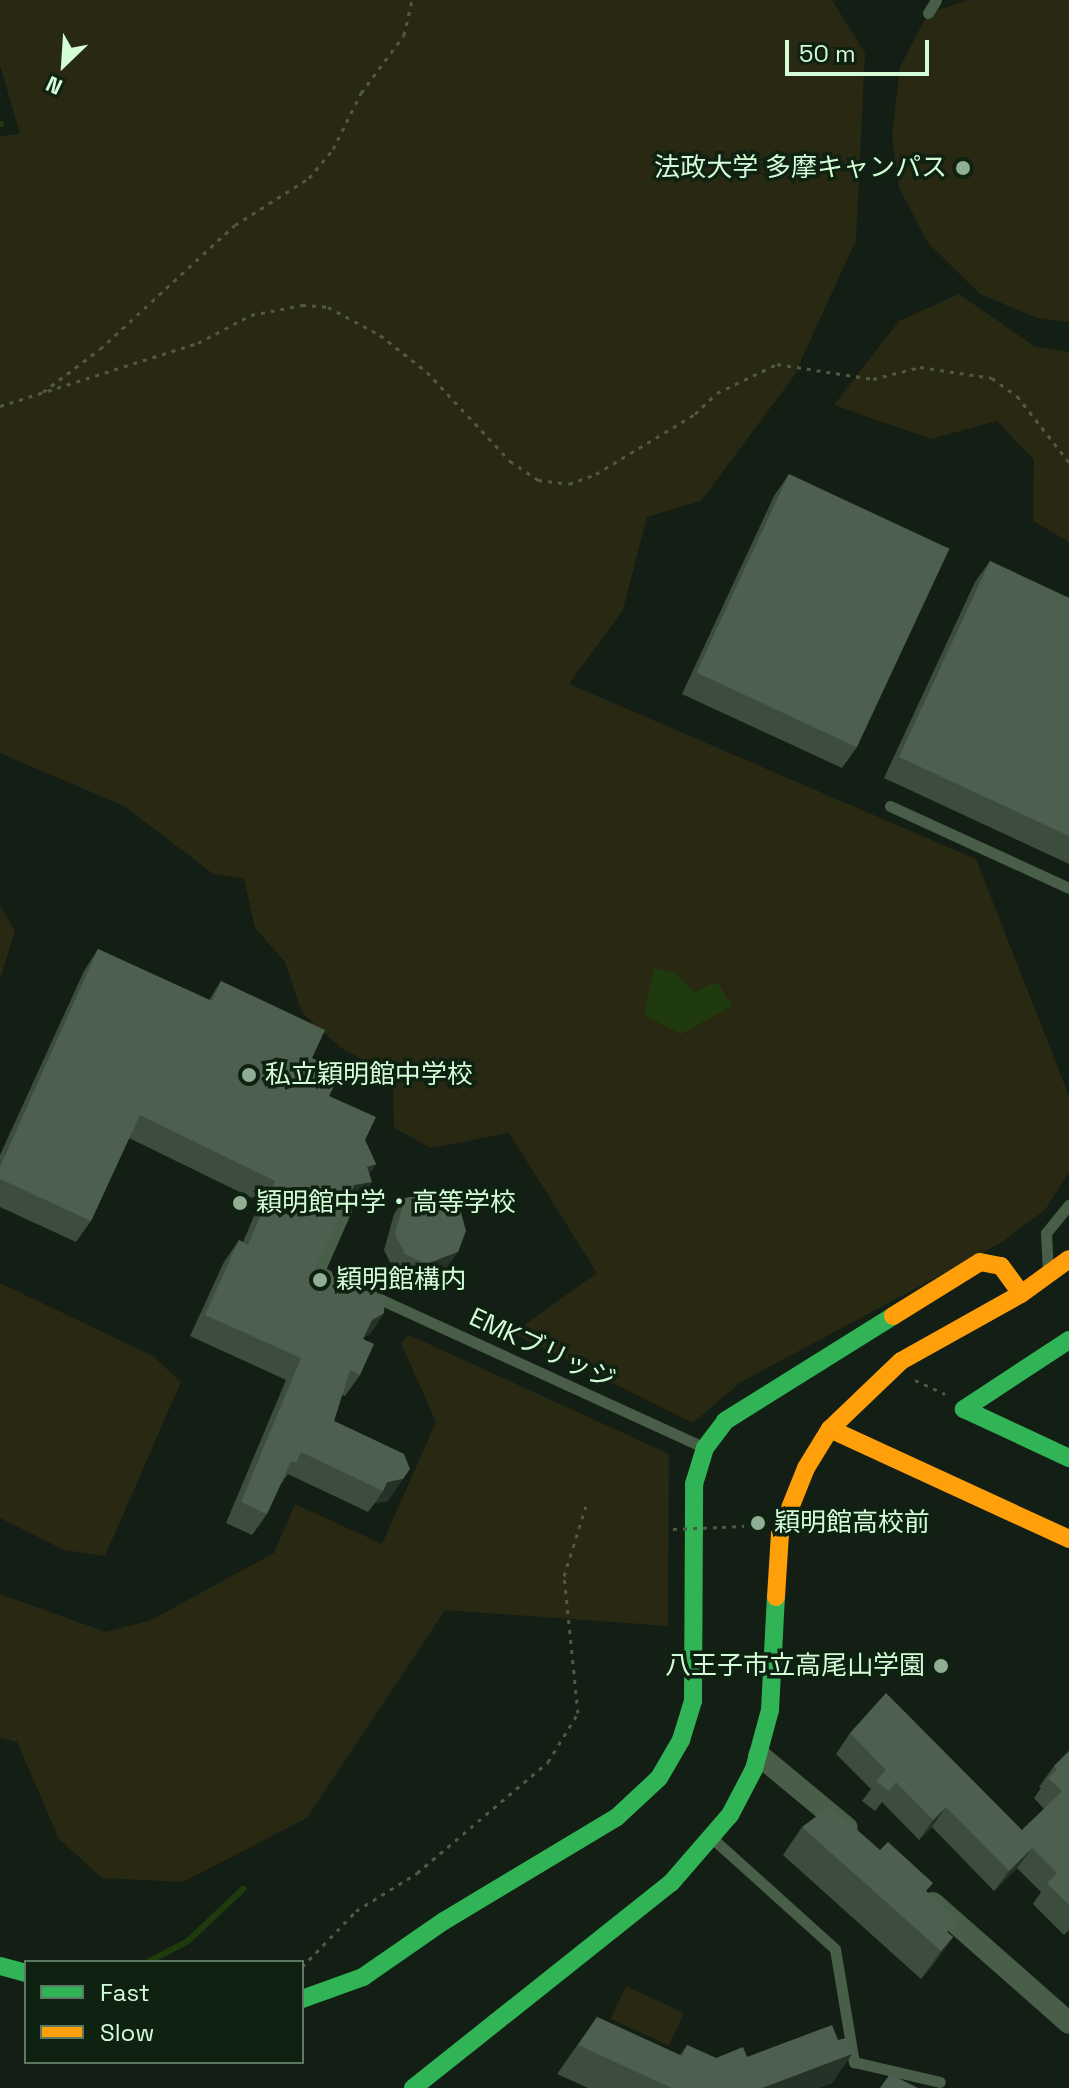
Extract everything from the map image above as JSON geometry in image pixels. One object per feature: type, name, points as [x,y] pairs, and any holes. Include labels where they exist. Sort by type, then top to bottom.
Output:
[{"type":"street","points":[[413,2088],[671,1883],[713,1839],[742,1795],[759,1755],[772,1694],[780,1533],[806,1468],[830,1429],[858,1397],[901,1361],[1021,1294],[1069,1259]]},
{"type":"street","points":[[304,1998],[363,1977],[444,1921],[617,1817],[667,1766],[686,1727],[695,1686],[693,1500],[705,1448],[725,1421],[747,1403],[976,1264],[1001,1266],[1021,1294]]},
{"type":"street","points":[[1067,1345],[964,1409],[1069,1458]]},
{"type":"street","points":[[830,1429],[1069,1539]]},
{"type":"street","points":[[759,1755],[870,1848]]},
{"type":"street","points":[[918,1890],[1069,2023]]},
{"type":"street","points":[[0,1966],[24,1972]]},
{"type":"lane","points":[[928,13],[936,0]]},
{"type":"lane","points":[[890,806],[1069,888]]},
{"type":"lane","points":[[1048,1276],[1046,1233],[1069,1205]]},
{"type":"lane","points":[[342,1282],[319,1271],[346,1210]]},
{"type":"lane","name":"EMKブリッジ","points":[[354,1287],[705,1448]]},
{"type":"lane","points":[[713,1839],[835,1949],[854,2062],[940,2082]]},
{"type":"path","points":[[37,397],[100,349],[235,225],[309,178],[333,149],[361,93],[404,35],[412,0]]},
{"type":"path","points":[[0,406],[37,397],[198,343],[251,315],[302,305],[328,307],[380,335],[427,372],[510,461],[538,480],[569,484],[596,474],[695,414],[717,393],[777,364],[873,379],[920,367],[992,378],[1017,396],[1069,462]]},
{"type":"path","points":[[917,1381],[944,1394]]},
{"type":"path","points":[[304,1965],[356,1911],[417,1873],[548,1762],[571,1726],[578,1713],[564,1576],[586,1506]]},
{"type":"path","points":[[673,1529],[744,1526]]},
{"type":"shaded area","points":[[0,0],[832,0],[865,53],[856,240],[794,376],[701,501],[647,517],[623,610],[569,684],[976,859],[1069,1096],[1069,1172],[1045,1210],[1002,1242],[741,1382],[693,1423],[513,1333],[597,1273],[509,1133],[431,1148],[394,1128],[393,1076],[341,1048],[302,1013],[285,962],[255,928],[244,879],[213,874],[124,806],[0,753],[0,136],[20,134],[0,65]]},
{"type":"shaded area","name":"法政大学 多摩キャンパス","points":[[970,0],[1069,0],[1069,322],[1037,318],[980,294],[928,243],[899,188],[892,135],[900,67],[928,13]]},
{"type":"shaded area","points":[[959,294],[1034,346],[1069,352],[1069,542],[1033,521],[1034,460],[997,421],[931,439],[834,405],[899,321]]},
{"type":"shaded area","points":[[0,906],[15,931],[0,979]]},
{"type":"shaded area","points":[[654,968],[675,973],[695,992],[717,982],[732,1006],[681,1034],[644,1015]]},
{"type":"shaded area","points":[[0,1283],[153,1356],[181,1382],[105,1556],[64,1550],[0,1518]]},
{"type":"shaded area","points":[[409,1335],[669,1454],[668,1626],[445,1610],[307,1818],[183,1882],[102,1878],[59,1839],[17,1742],[0,1738],[0,1594],[106,1632],[151,1620],[274,1553],[295,1504],[382,1544],[436,1422],[401,1343]]},
{"type":"shaded area","points":[[626,1986],[684,2013],[669,2046],[611,2019]]},
{"type":"building","points":[[789,474],[949,549],[857,747],[696,672]]},
{"type":"building","points":[[990,561],[1069,598],[1069,836],[899,757]]},
{"type":"building","points":[[98,949],[212,1001],[221,981],[325,1030],[312,1058],[341,1072],[329,1096],[376,1117],[365,1140],[376,1164],[367,1167],[372,1182],[354,1185],[316,1267],[385,1296],[384,1313],[372,1320],[363,1339],[374,1344],[360,1375],[350,1370],[334,1421],[404,1454],[410,1469],[403,1479],[387,1482],[383,1491],[301,1452],[296,1463],[291,1461],[267,1514],[241,1502],[301,1358],[205,1315],[239,1240],[248,1245],[275,1181],[140,1115],[91,1221],[0,1179],[0,1167]]},
{"type":"building","points":[[430,1193],[460,1209],[466,1231],[458,1252],[426,1264],[405,1254],[395,1234],[405,1198]]},
{"type":"building","points":[[886,1693],[1022,1830],[1062,1791],[1048,1778],[1057,1769],[1054,1766],[1069,1751],[1069,1905],[1047,1883],[1057,1873],[1032,1848],[1009,1871],[946,1807],[933,1820],[896,1782],[889,1791],[876,1781],[886,1770],[850,1733]]},
{"type":"building","points":[[830,1806],[880,1850],[888,1842],[933,1883],[926,1891],[958,1920],[947,1932],[953,1937],[941,1951],[802,1827]]},
{"type":"building","points":[[597,2017],[682,2056],[687,2045],[716,2058],[743,2047],[747,2057],[832,2025],[838,2040],[846,2038],[852,2054],[762,2088],[672,2088],[578,2045]]},
{"type":"building","points":[[890,2074],[918,2088],[880,2088]]},
{"type":"waterway","points":[[152,1960],[188,1941],[243,1889]]},
{"type":"traffic: fast","points":[[304,1998],[363,1977],[444,1921],[617,1817],[659,1778],[681,1740],[693,1701],[694,1484],[705,1448],[725,1421],[893,1316]]},
{"type":"traffic: fast","points":[[1069,1340],[964,1409],[1069,1458]]},
{"type":"traffic: fast","points":[[413,2088],[671,1883],[730,1815],[754,1769],[770,1710],[776,1597]]},
{"type":"traffic: fast","points":[[0,1966],[24,1972]]},
{"type":"traffic: slow","points":[[776,1597],[780,1533],[806,1468],[830,1429],[901,1361],[1021,1294],[1069,1259]]},
{"type":"traffic: slow","points":[[893,1316],[980,1262],[1001,1266],[1021,1294]]},
{"type":"traffic: slow","points":[[830,1429],[1069,1539]]},
{"type":"place","name":"法政大学 多摩キャンパス","points":[[963,168]]},
{"type":"place","name":"私立穎明館中学校","points":[[249,1075]]},
{"type":"place","name":"穎明館中学・高等学校","points":[[240,1203]]},
{"type":"place","name":"穎明館構内","points":[[320,1280]]},
{"type":"place","name":"穎明館高校前","points":[[758,1523]]},
{"type":"place","name":"八王子市立高尾山学園","points":[[941,1666]]}]
